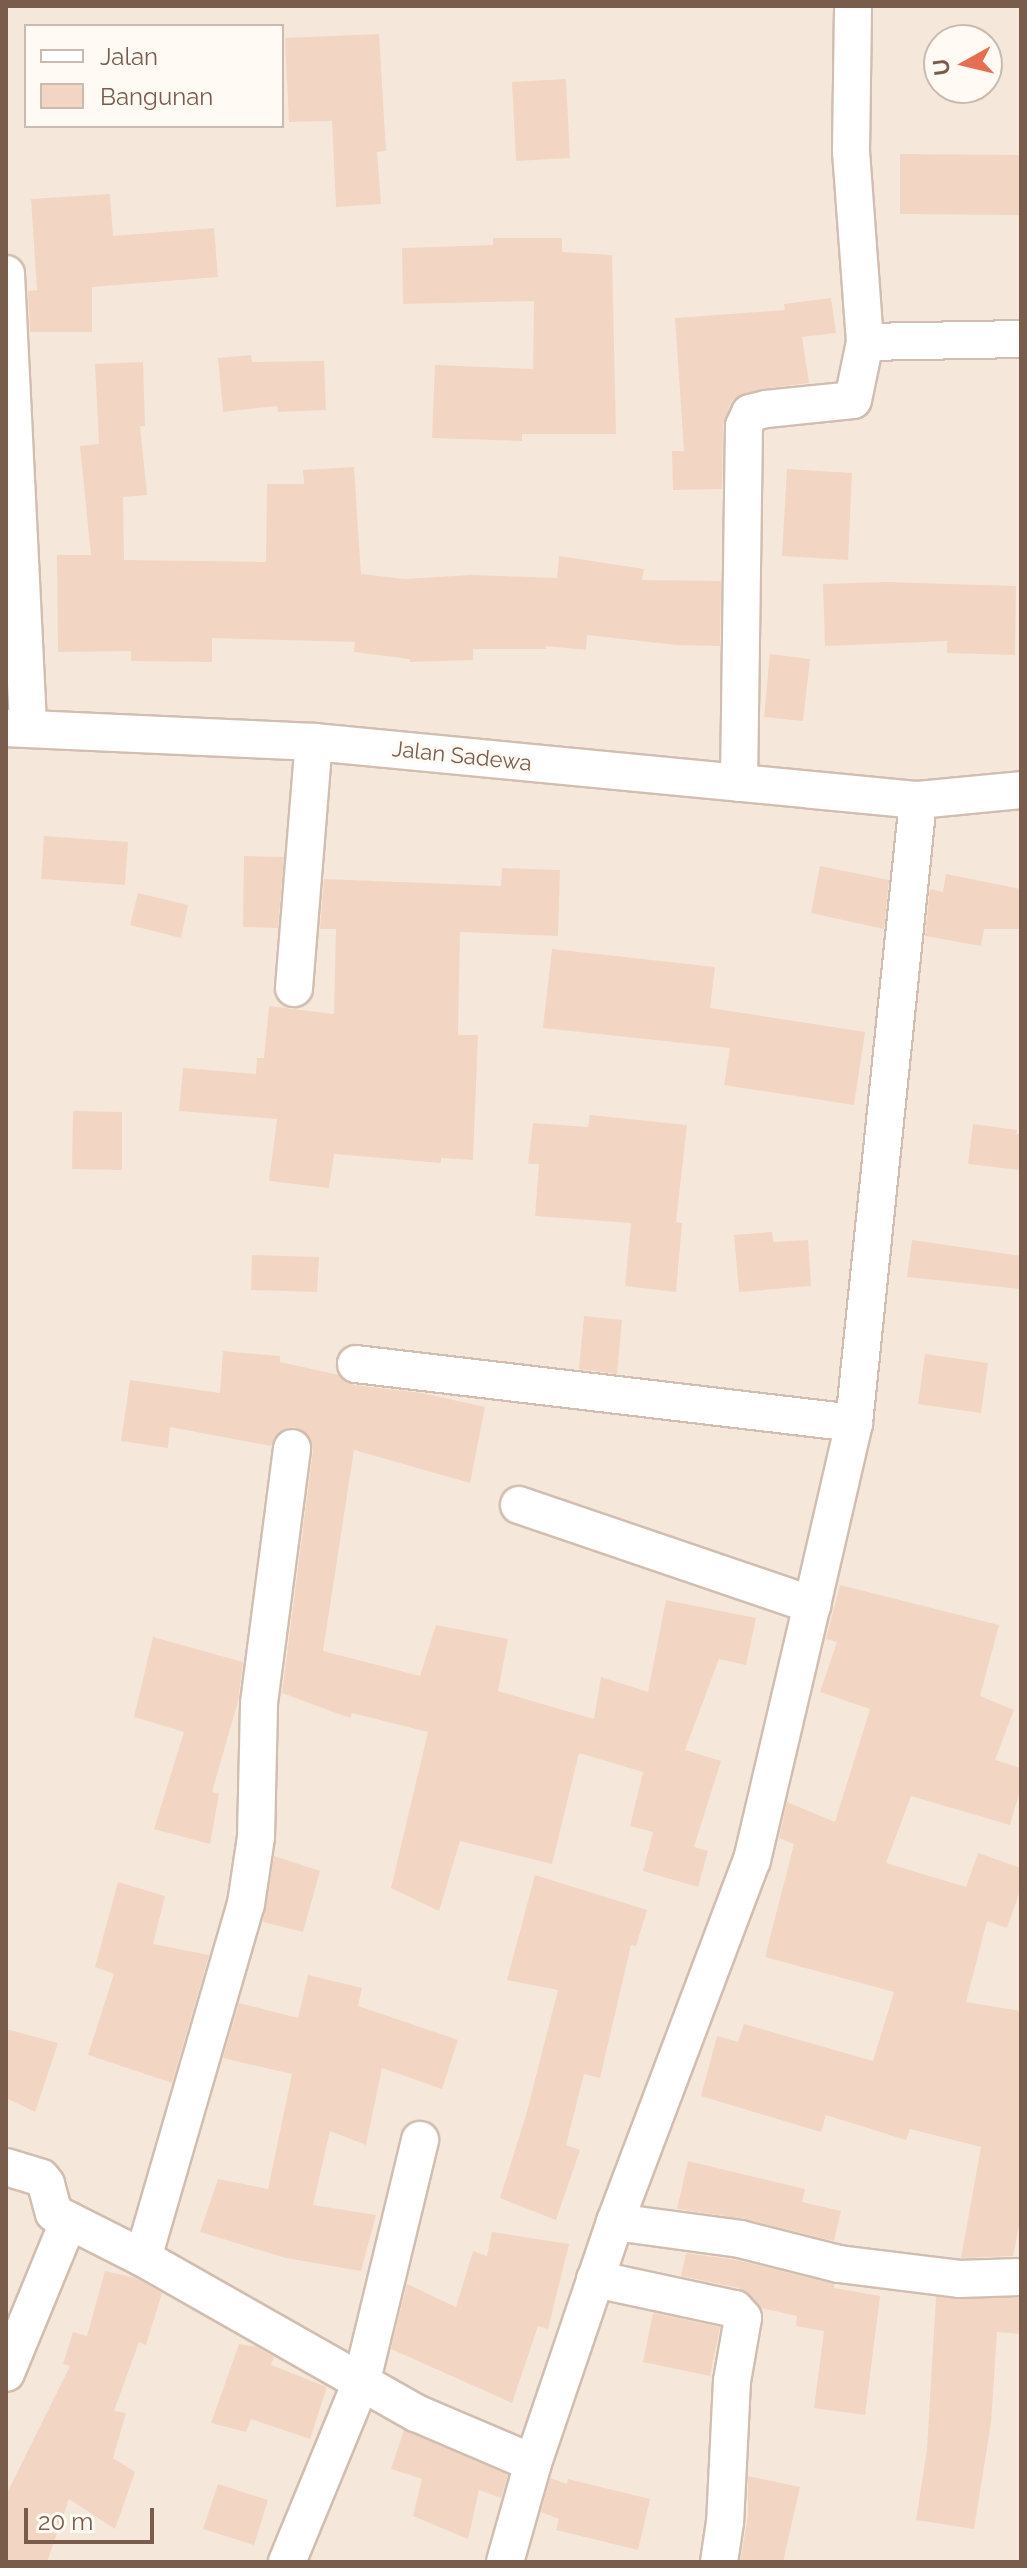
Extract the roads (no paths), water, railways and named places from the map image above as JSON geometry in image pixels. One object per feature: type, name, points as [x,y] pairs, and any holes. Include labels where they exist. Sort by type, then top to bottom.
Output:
[{"type":"street","points":[[739,783],[744,426],[750,413],[853,400],[865,342],[851,152],[853,6]]},
{"type":"street","points":[[6,274],[22,703]]},
{"type":"street","points":[[865,342],[1021,339]]},
{"type":"street","name":"Jalan Sadewa","points":[[22,703],[314,742],[918,800],[1021,790]]},
{"type":"street","points":[[294,988],[314,742]]},
{"type":"street","points":[[505,2562],[533,2463],[615,2222],[752,1860],[812,1605],[854,1423],[918,800]]},
{"type":"street","points":[[356,1364],[854,1423]]},
{"type":"street","points":[[143,2258],[248,1894],[256,1837],[259,1703],[292,1448]]},
{"type":"street","points":[[519,1505],[812,1605]]},
{"type":"street","points":[[287,2562],[362,2380],[420,2140]]},
{"type":"street","points":[[6,2167],[41,2178],[46,2184],[50,2208],[69,2220],[143,2258],[434,2421],[533,2463]]},
{"type":"street","points":[[6,2373],[69,2220]]},
{"type":"street","points":[[615,2222],[740,2239],[839,2264],[959,2279],[1021,2277]]},
{"type":"street","points":[[595,2279],[735,2309],[743,2318],[732,2381],[725,2522],[719,2562]]}]
